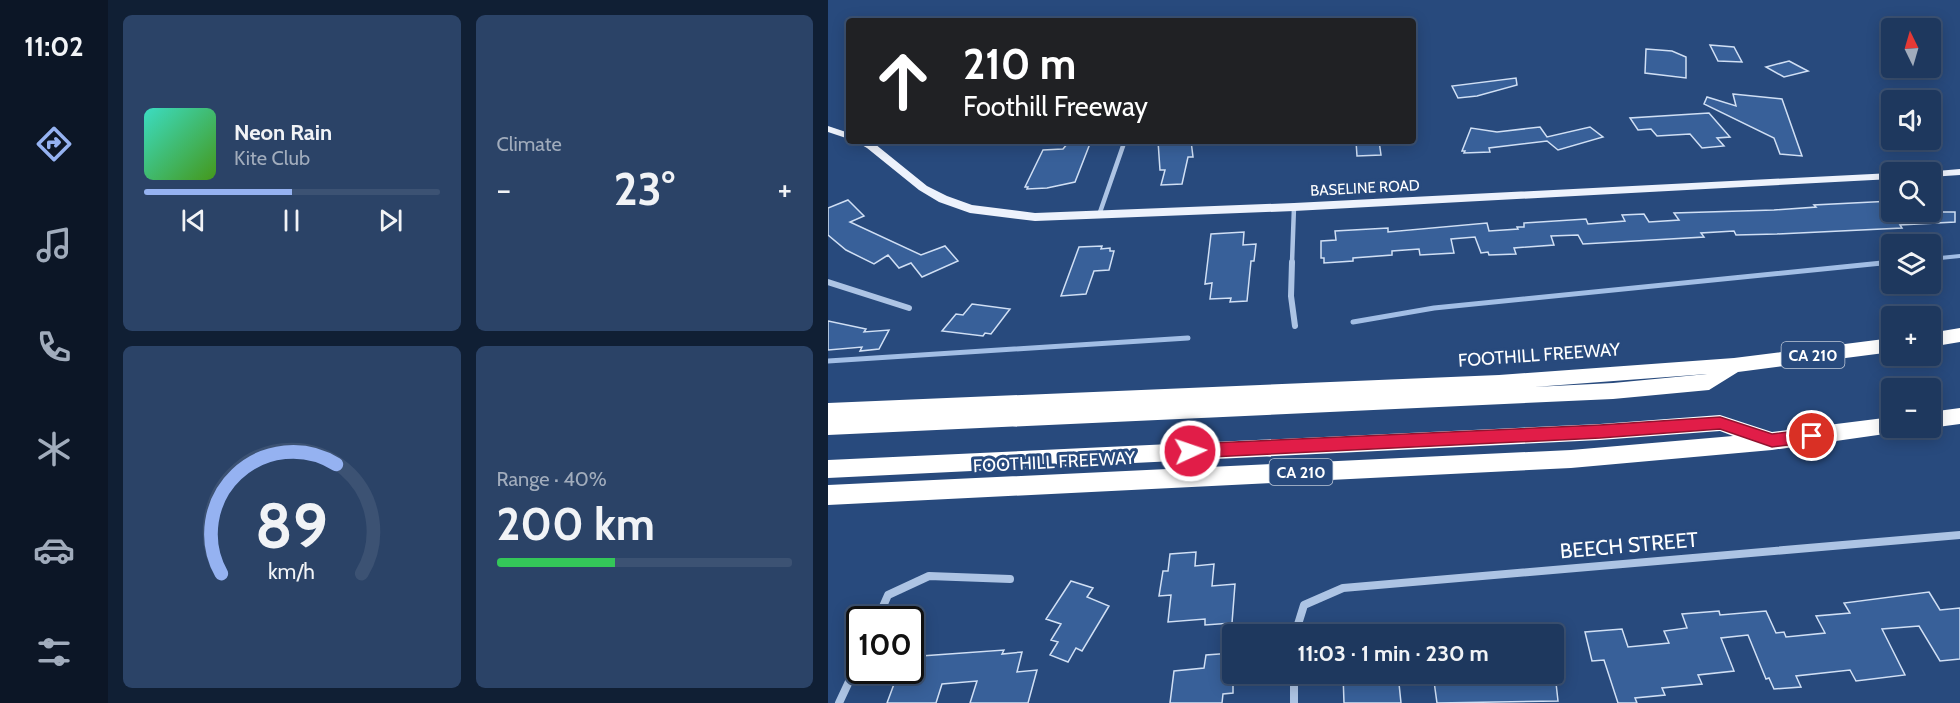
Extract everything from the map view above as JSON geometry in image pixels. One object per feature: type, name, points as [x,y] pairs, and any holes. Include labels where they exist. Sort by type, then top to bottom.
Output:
[{"type":"highway","points":[[1941,338],[1960,335]]},
{"type":"highway","name":"FOOTHILL FREEWAY","points":[[828,411],[1499,382],[1734,365],[1881,346]]},
{"type":"highway","points":[[828,427],[1613,391],[1709,382],[1734,365]]},
{"type":"highway","points":[[1941,419],[1960,416]]},
{"type":"highway","points":[[828,469],[1600,432],[1720,423],[1772,441]]},
{"type":"highway","name":"FOOTHILL FREEWAY","points":[[828,495],[1571,459],[1772,441],[1881,426]]},
{"type":"main road","points":[[828,129],[846,135]]},
{"type":"main road","name":"BASELINE ROAD","points":[[867,144],[923,188],[943,199],[970,209],[1035,217],[1294,207],[1881,177]]},
{"type":"main road","points":[[1941,173],[1960,172]]},
{"type":"street","points":[[1099,215],[1123,146]]},
{"type":"street","points":[[1294,207],[1291,296],[1295,326]]},
{"type":"street","points":[[828,282],[909,308]]},
{"type":"street","name":"BEECH STREET","points":[[1298,624],[1304,605],[1342,588],[1960,535]]},
{"type":"street","points":[[883,606],[888,595],[929,576],[1010,579]]},
{"type":"street","points":[[839,703],[848,684]]},
{"type":"street","points":[[1294,684],[1294,703]]},
{"type":"building","points":[[1710,45],[1734,47],[1742,62],[1718,61]]},
{"type":"building","points":[[1646,49],[1672,51],[1686,57],[1686,78],[1645,73]]},
{"type":"building","points":[[1789,61],[1808,71],[1784,77],[1766,67]]},
{"type":"building","points":[[1516,78],[1517,85],[1477,96],[1458,98],[1452,86]]},
{"type":"building","points":[[1733,94],[1782,99],[1802,156],[1780,154],[1774,138],[1704,104],[1707,97],[1736,106]]},
{"type":"building","points":[[1709,113],[1730,137],[1717,138],[1724,146],[1702,148],[1690,134],[1657,136],[1651,129],[1638,130],[1630,118]]},
{"type":"building","points":[[1540,127],[1547,137],[1590,127],[1603,137],[1558,150],[1547,141],[1489,148],[1490,152],[1464,153],[1465,151],[1462,151],[1471,128],[1497,132]]},
{"type":"building","points":[[1067,144],[1090,144],[1075,182],[1047,188],[1027,189],[1028,187],[1025,187],[1043,150],[1063,149]]},
{"type":"building","points":[[1158,144],[1191,144],[1193,157],[1188,157],[1182,184],[1161,185],[1165,170],[1160,170]]},
{"type":"building","points":[[1356,144],[1379,144],[1381,155],[1357,156]]},
{"type":"building","points":[[848,200],[864,216],[850,222],[921,255],[945,246],[958,261],[922,277],[911,263],[899,268],[888,255],[874,264],[846,250],[828,235],[828,208]]},
{"type":"building","points":[[1881,202],[1881,222],[1941,222],[1941,212],[1955,212],[1955,222],[1900,225],[1902,228],[1777,234],[1736,235],[1734,231],[1701,233],[1704,237],[1583,244],[1578,235],[1551,236],[1554,245],[1514,248],[1516,254],[1489,255],[1488,252],[1481,253],[1475,237],[1451,239],[1454,253],[1420,255],[1419,249],[1392,251],[1392,255],[1353,258],[1353,261],[1324,263],[1324,258],[1321,258],[1321,241],[1336,240],[1335,231],[1388,228],[1388,232],[1487,223],[1489,231],[1518,229],[1517,227],[1524,227],[1524,223],[1586,219],[1588,224],[1625,221],[1622,215],[1644,214],[1649,222],[1679,220],[1674,213],[1816,207],[1814,205]]},
{"type":"building","points":[[1244,232],[1243,245],[1256,244],[1254,261],[1251,261],[1247,301],[1230,302],[1231,298],[1210,299],[1212,283],[1205,284],[1211,234]]},
{"type":"building","points":[[1102,246],[1101,249],[1110,248],[1110,251],[1114,251],[1109,270],[1094,271],[1086,294],[1061,296],[1079,247]]},
{"type":"building","points":[[972,304],[1010,309],[991,334],[985,333],[983,336],[942,331],[956,314],[963,315]]},
{"type":"building","points":[[828,321],[866,329],[864,332],[889,330],[879,349],[860,351],[862,347],[828,350]]},
{"type":"building","points":[[1196,552],[1195,566],[1214,564],[1212,586],[1235,584],[1232,623],[1205,625],[1205,619],[1168,622],[1171,595],[1159,596],[1163,571],[1168,571],[1170,554]]},
{"type":"building","points":[[1071,581],[1093,588],[1087,597],[1109,606],[1082,651],[1076,648],[1068,662],[1050,655],[1058,642],[1051,640],[1061,624],[1046,619]]},
{"type":"building","points":[[1929,592],[1940,610],[1960,608],[1960,659],[1940,661],[1919,626],[1882,629],[1905,675],[1856,681],[1850,670],[1796,676],[1801,687],[1774,689],[1769,678],[1766,679],[1748,635],[1721,638],[1734,671],[1698,675],[1702,684],[1662,688],[1665,695],[1635,698],[1637,703],[1618,703],[1604,660],[1592,661],[1585,632],[1622,629],[1628,647],[1669,643],[1664,631],[1687,628],[1682,614],[1719,611],[1720,615],[1766,611],[1776,633],[1784,632],[1786,637],[1825,633],[1816,616],[1850,613],[1844,603]]},
{"type":"building","points":[[1004,650],[1002,654],[1022,652],[1017,672],[1037,670],[1028,703],[970,703],[977,681],[942,684],[936,703],[887,703],[894,684],[924,684],[924,656]]},
{"type":"building","points":[[1222,654],[1222,684],[1233,684],[1233,693],[1223,694],[1222,703],[1170,703],[1174,671],[1204,668],[1206,655]]},
{"type":"building","points":[[1343,684],[1399,684],[1401,703],[1344,703]]},
{"type":"building","points":[[1434,684],[1556,684],[1558,701],[1437,703]]},
{"type":"waterway","points":[[1941,258],[1960,256]]},
{"type":"waterway","points":[[1353,322],[1434,308],[1892,262],[1880,263]]},
{"type":"waterway","points":[[828,361],[1188,338]]},
{"type":"route","points":[[1190,451],[1600,432],[1720,423],[1772,441],[1812,436]]}]
